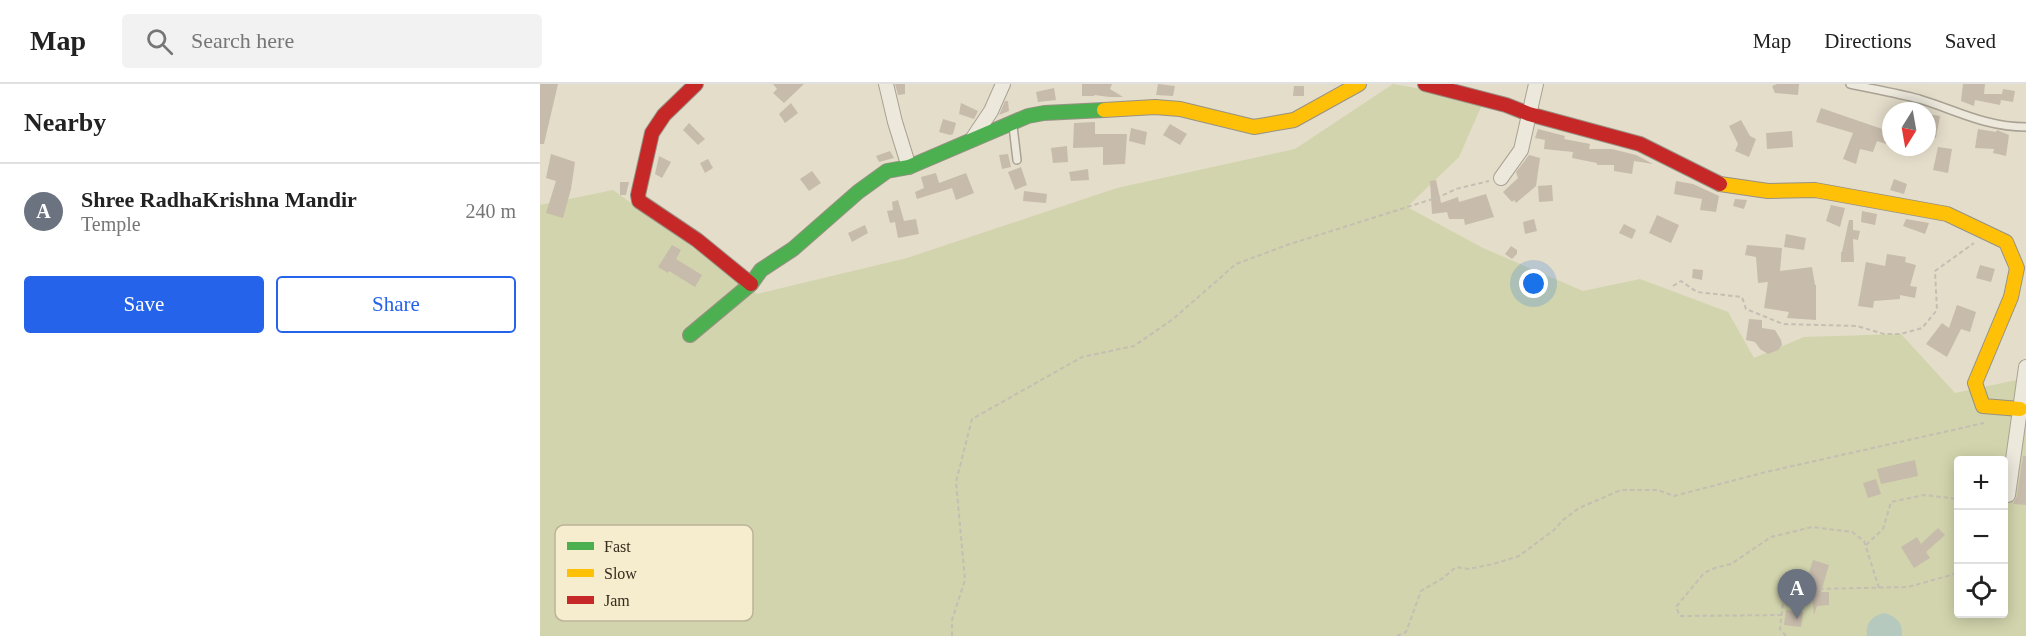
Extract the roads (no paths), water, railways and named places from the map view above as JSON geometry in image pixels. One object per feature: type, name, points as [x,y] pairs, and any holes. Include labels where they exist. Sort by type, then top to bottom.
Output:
[{"type":"street","points":[[696,84],[664,115],[652,133],[638,195],[639,201],[711,250],[751,284]]},
{"type":"street","points":[[886,84],[894,122],[909,167]]},
{"type":"street","points":[[973,138],[991,111],[1002,84]]},
{"type":"street","points":[[690,335],[751,284],[761,270],[793,249],[887,171],[909,167],[1028,116],[1044,113],[1155,107],[1180,109],[1254,127],[1294,120],[1359,84]]},
{"type":"street","points":[[1501,178],[1521,150],[1536,84]]},
{"type":"street","points":[[1435,85],[1506,105],[1529,114],[1640,144],[1723,185],[1768,191],[1815,190],[1947,214],[2006,242],[2017,268],[2011,297],[1975,383],[1983,406],[2020,409]]},
{"type":"street","points":[[2008,495],[2025,376]]},
{"type":"lane","points":[[1850,84],[1919,99],[1989,123],[2026,127]]},
{"type":"lane","points":[[1012,123],[1017,160]]},
{"type":"place","name":"Shree RadhaKrishna Mandir","points":[[1797,619]]}]
